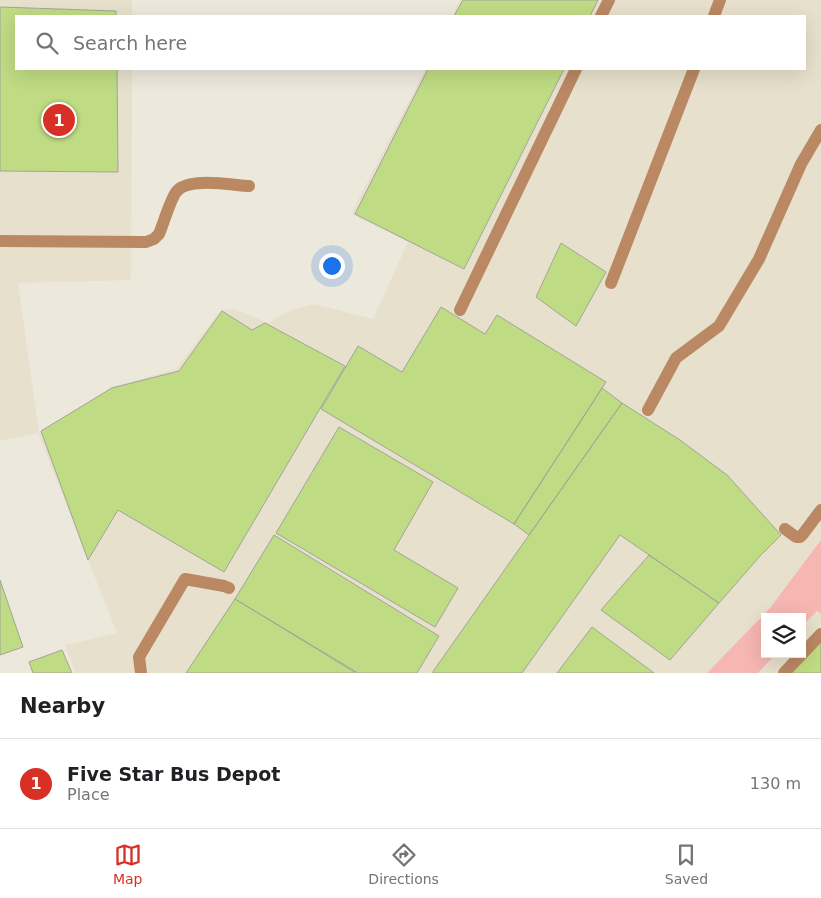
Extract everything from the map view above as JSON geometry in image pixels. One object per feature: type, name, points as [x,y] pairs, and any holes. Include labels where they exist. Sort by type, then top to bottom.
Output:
[{"type":"lane","points":[[602,15],[609,0]]},
{"type":"lane","points":[[714,15],[720,0]]},
{"type":"lane","points":[[460,310],[576,70]]},
{"type":"lane","points":[[611,283],[694,70]]},
{"type":"lane","points":[[648,410],[676,358],[719,326],[759,258],[802,164],[821,130]]},
{"type":"lane","points":[[0,241],[146,242],[154,239],[159,234],[176,191],[184,185],[202,183],[249,186]]},
{"type":"lane","points":[[784,529],[796,537],[800,537],[821,510]]},
{"type":"lane","points":[[141,673],[139,657],[185,579],[229,588]]},
{"type":"lane","points":[[806,650],[821,634]]},
{"type":"lane","points":[[784,673],[798,658]]},
{"type":"shaded area","points":[[0,0],[132,0],[132,15],[15,15],[15,70],[132,70],[131,280],[18,283],[39,433],[111,387],[176,369],[221,310],[234,309],[268,323],[291,310],[314,304],[373,319],[408,242],[351,214],[424,70],[806,70],[806,15],[452,15],[460,0],[821,0],[821,540],[770,608],[765,613],[761,613],[761,617],[707,673],[76,673],[65,645],[117,633],[38,433],[0,441]]},
{"type":"shaded area","points":[[821,540],[821,614],[817,611],[806,622],[806,613],[765,613]]},
{"type":"shaded area","points":[[817,611],[821,614],[821,673],[758,673],[772,658],[806,658],[806,622]]},
{"type":"shaded area","points":[[761,617],[761,658],[772,658],[758,673],[707,673]]},
{"type":"building","points":[[463,0],[598,0],[590,15],[455,15]]},
{"type":"building","points":[[0,7],[116,11],[116,15],[15,15],[15,70],[117,70],[118,172],[0,171]]},
{"type":"building","points":[[427,70],[564,70],[464,269],[355,214]]},
{"type":"building","points":[[561,243],[606,272],[576,326],[536,297]]},
{"type":"building","points":[[441,307],[485,334],[497,315],[606,382],[514,524],[321,409],[358,346],[402,372]]},
{"type":"building","points":[[222,311],[252,330],[265,323],[345,366],[224,572],[118,510],[88,560],[41,431],[112,388],[179,371]]},
{"type":"building","points":[[602,388],[622,403],[529,535],[514,524]]},
{"type":"building","points":[[622,403],[680,440],[727,475],[781,535],[719,603],[620,535],[522,673],[432,673]]},
{"type":"building","points":[[339,427],[433,482],[394,550],[458,588],[435,627],[276,533]]},
{"type":"building","points":[[274,535],[439,636],[417,673],[358,673],[235,599]]},
{"type":"building","points":[[649,555],[719,603],[670,660],[601,610]]},
{"type":"building","points":[[0,580],[23,647],[0,655]]},
{"type":"building","points":[[235,599],[356,673],[186,673]]},
{"type":"building","points":[[592,627],[654,673],[557,673]]},
{"type":"building","points":[[821,641],[821,673],[791,673],[806,658]]},
{"type":"building","points":[[62,650],[72,673],[33,673],[29,662]]},
{"type":"place","name":"Five Star Bus Depot","points":[[59,120]]}]
